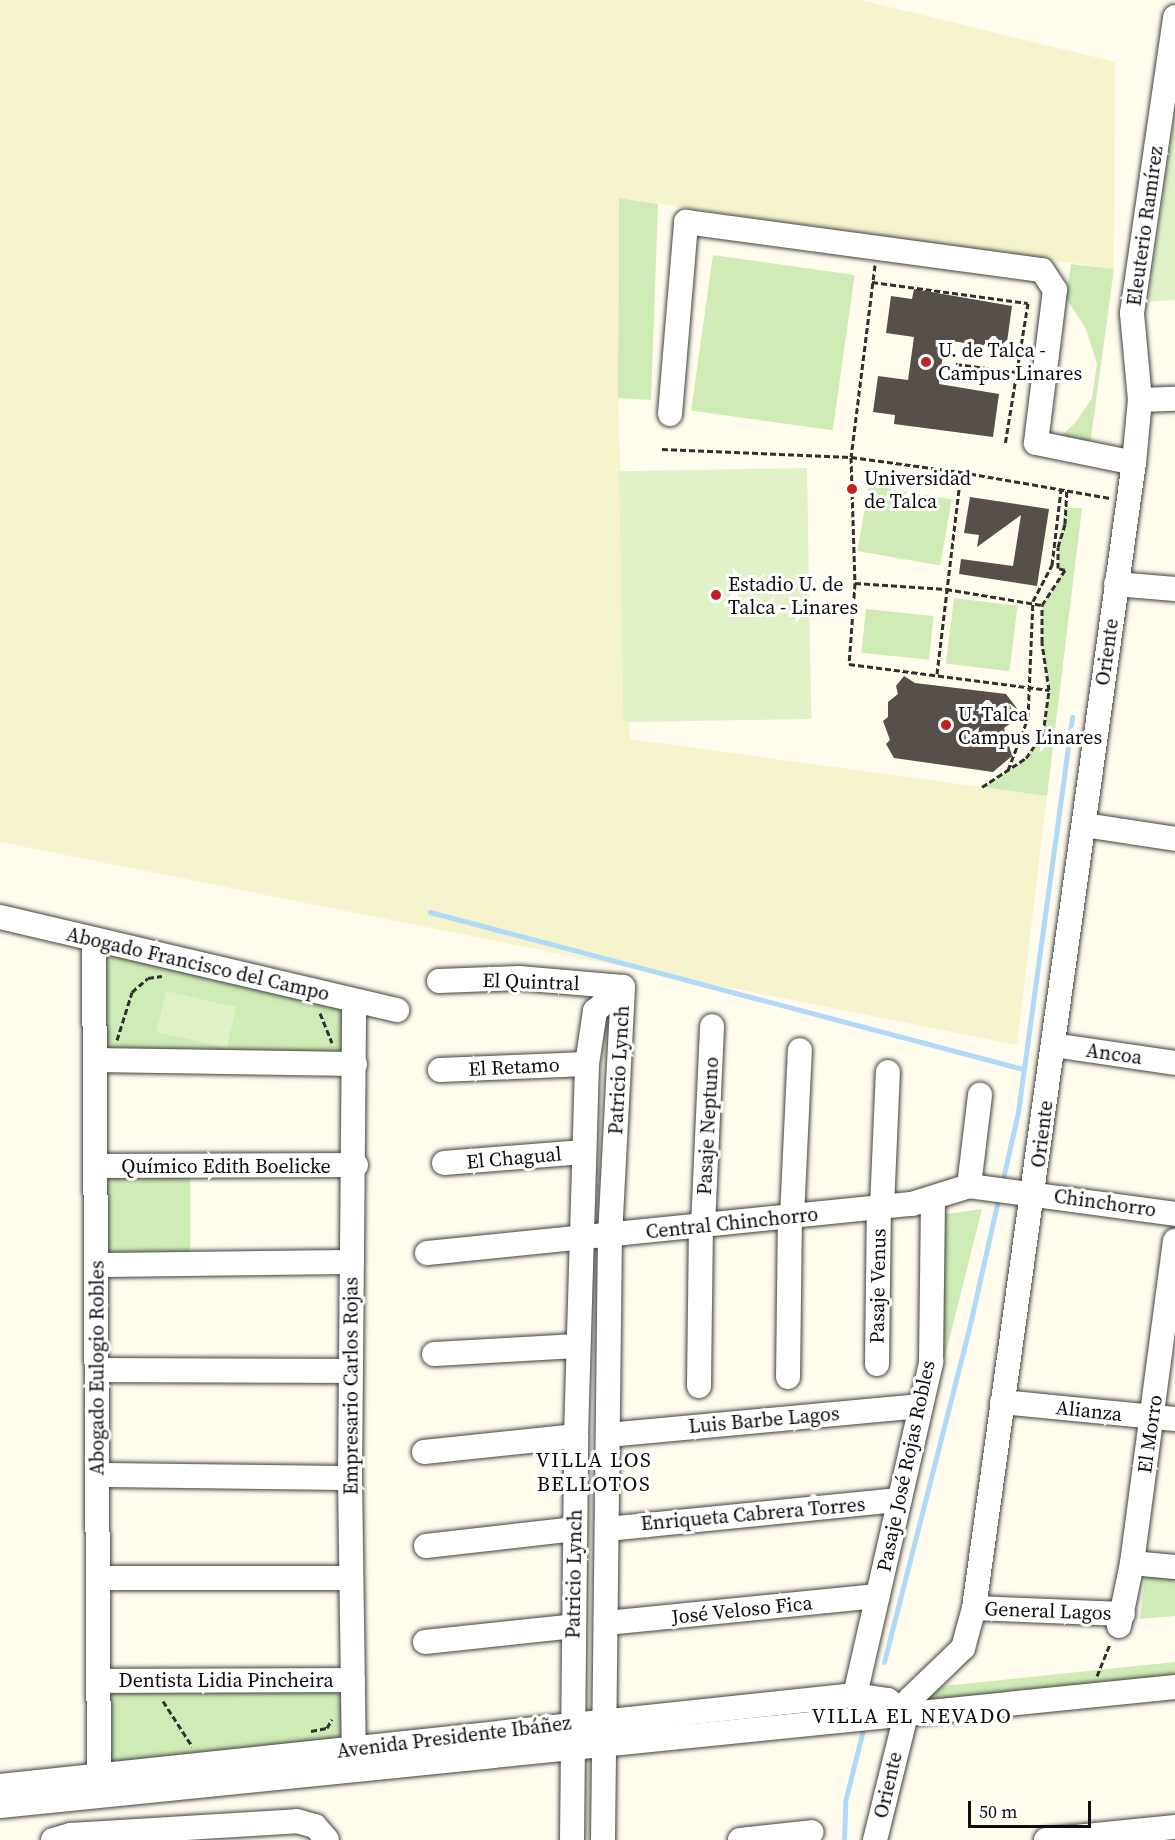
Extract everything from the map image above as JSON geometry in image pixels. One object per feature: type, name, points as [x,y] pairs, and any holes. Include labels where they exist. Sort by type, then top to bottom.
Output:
[{"type":"street","name":"Eleuterio Ramírez","points":[[1140,400],[1132,313],[1175,17]]},
{"type":"street","points":[[670,414],[686,222],[1042,270],[1056,290],[1036,443],[1134,463]]},
{"type":"street","points":[[1140,400],[1175,399]]},
{"type":"street","name":"Oriente","points":[[875,1840],[905,1713],[920,1687],[963,1648],[974,1608],[1034,1193],[1129,502],[1140,400]]},
{"type":"street","points":[[1116,584],[1175,589]]},
{"type":"street","points":[[1084,825],[1175,839]]},
{"type":"street","name":"Abogado Francisco del Campo","points":[[0,917],[354,1002],[397,1010]]},
{"type":"street","name":"Abogado Eulogio Robles","points":[[94,940],[103,1060],[96,1166],[99,1786]]},
{"type":"street","name":"El Quintral","points":[[439,981],[519,978],[623,987]]},
{"type":"street","name":"Patricio Lynch","points":[[572,1840],[576,1436],[580,1238],[587,1064],[595,1011],[623,987]]},
{"type":"street","name":"Patricio Lynch","points":[[603,1840],[610,1236],[623,987]]},
{"type":"street","name":"Empresario Carlos Rojas","points":[[354,1002],[348,1064],[356,1165],[352,1262],[350,1478],[354,1760]]},
{"type":"street","name":"Pasaje Neptuno","points":[[699,1386],[702,1226],[712,1026]]},
{"type":"street","name":"Ancoa","points":[[1053,1045],[1175,1063]]},
{"type":"street","points":[[788,1377],[791,1217],[800,1050]]},
{"type":"street","points":[[103,1060],[348,1064]]},
{"type":"street","name":"El Retamo","points":[[440,1071],[587,1064]]},
{"type":"street","name":"Pasaje Venus","points":[[877,1364],[880,1207],[888,1072]]},
{"type":"street","points":[[975,1186],[980,1095]]},
{"type":"street","name":"El Chagual","points":[[444,1163],[584,1152]]},
{"type":"street","name":"Químico Edith Boelicke","points":[[96,1166],[356,1165]]},
{"type":"street","name":"Central Chinchorro","points":[[427,1253],[880,1207],[933,1198],[975,1186],[1034,1193]]},
{"type":"street","name":"Chinchorro","points":[[1034,1193],[1175,1214]]},
{"type":"street","name":"Pasaje José Rojas Robles","points":[[855,1695],[931,1362],[933,1198]]},
{"type":"street","name":"El Morro","points":[[1121,1620],[1164,1418],[1175,1241]]},
{"type":"street","points":[[97,1265],[352,1262]]},
{"type":"street","points":[[434,1354],[578,1346]]},
{"type":"street","points":[[97,1370],[351,1371]]},
{"type":"street","name":"Alianza","points":[[1002,1402],[1164,1418]]},
{"type":"street","name":"Luis Barbe Lagos","points":[[608,1435],[921,1406]]},
{"type":"street","points":[[424,1452],[576,1436]]},
{"type":"street","points":[[98,1475],[350,1478]]},
{"type":"street","name":"Enriqueta Cabrera Torres","points":[[607,1528],[900,1500]]},
{"type":"street","points":[[426,1546],[575,1529]]},
{"type":"street","points":[[1132,1563],[1175,1567]]},
{"type":"street","points":[[99,1578],[351,1578]]},
{"type":"street","name":"José Veloso Fica","points":[[606,1623],[878,1596]]},
{"type":"street","name":"General Lagos","points":[[974,1608],[1121,1620]]},
{"type":"street","points":[[425,1642],[574,1626]]},
{"type":"street","name":"Dentista Lidia Pincheira","points":[[99,1681],[353,1680]]},
{"type":"street","name":"Avenida Presidente Ibáñez","points":[[604,1731],[905,1713],[1175,1687]]},
{"type":"street","name":"Avenida Presidente Ibáñez","points":[[0,1806],[99,1786],[573,1735],[855,1695],[888,1700],[905,1713]]},
{"type":"street","name":"Avenida Presidente Ibáñez","points":[[0,1786],[99,1786]]},
{"type":"street","points":[[53,1840],[71,1835],[297,1821],[315,1826],[327,1840]]},
{"type":"street","points":[[1046,1840],[1175,1827]]},
{"type":"street","points":[[740,1840],[812,1832]]},
{"type":"path","points":[[877,249],[851,457],[855,583],[849,664],[1049,690]]},
{"type":"path","points":[[872,282],[1028,303],[1005,445]]},
{"type":"path","points":[[956,364],[1016,372]]},
{"type":"path","points":[[662,450],[851,457],[961,472],[1129,502]]},
{"type":"path","points":[[937,674],[961,472]]},
{"type":"path","points":[[1007,772],[1028,718],[1033,601],[1052,565],[1060,489]]},
{"type":"path","points":[[981,787],[1026,758],[1043,734],[1049,690],[1042,643],[1042,605],[1065,570],[1058,568],[1058,547],[1065,524],[1067,490]]},
{"type":"path","points":[[855,583],[946,589],[1033,601],[1042,605]]},
{"type":"path","points":[[103,1060],[132,992],[148,978],[166,976]]},
{"type":"path","points":[[315,1011],[322,1015],[348,1064]]},
{"type":"path","points":[[1101,1695],[1097,1674],[1121,1620]]},
{"type":"path","points":[[160,1697],[192,1746],[202,1745]]},
{"type":"path","points":[[307,1732],[327,1728],[337,1710]]},
{"type":"shaded area","points":[[0,0],[861,0],[1115,62],[1114,269],[619,198],[618,398],[630,739],[1047,796],[1017,1045],[0,842]]},
{"type":"green space","points":[[1175,111],[1175,300],[1148,302]]},
{"type":"green space","points":[[619,198],[658,204],[651,400],[618,398]]},
{"type":"green space","points":[[713,255],[855,275],[833,430],[691,410]]},
{"type":"green space","points":[[1071,264],[1114,269],[1090,445],[1055,442],[1076,422],[1092,398],[1097,364],[1086,329],[1066,298]]},
{"type":"green space","name":"Estadio U. de Talca - Linares","points":[[807,468],[811,719],[623,722],[619,471]]},
{"type":"green space","points":[[869,485],[952,500],[940,566],[857,551]]},
{"type":"green space","points":[[1065,508],[1082,508],[1047,796],[982,787],[1026,758],[1043,734],[1049,690],[1042,643],[1042,605],[1064,571],[1058,568],[1058,547]]},
{"type":"green space","points":[[954,598],[1018,606],[1009,671],[946,664]]},
{"type":"green space","points":[[866,609],[934,616],[929,660],[861,653]]},
{"type":"green space","points":[[102,951],[346,1008],[347,1058],[101,1053]]},
{"type":"green space","points":[[166,991],[236,1007],[227,1048],[157,1032]]},
{"type":"green space","points":[[102,1174],[190,1174],[190,1258],[102,1258]]},
{"type":"green space","points":[[982,1209],[943,1364],[940,1215]]},
{"type":"green space","points":[[1147,1562],[1175,1566],[1175,1616],[1140,1619]]},
{"type":"green space","points":[[1175,1662],[1175,1681],[414,1757],[412,1741]]},
{"type":"green space","points":[[347,1686],[347,1743],[107,1771],[106,1688]]},
{"type":"building","name":"U. de Talca - Campus Linares","points":[[914,289],[1012,306],[1006,349],[945,340],[939,384],[999,394],[993,437],[894,424],[895,415],[873,412],[878,376],[908,380],[914,337],[886,333],[891,296],[912,299]]},
{"type":"building","name":"Universidad de Talca","points":[[970,497],[1049,509],[1037,586],[959,574],[961,559],[1013,566],[1021,515],[977,547],[979,535],[964,533]]},
{"type":"building","name":"U. Talca Campus Linares","points":[[904,676],[915,683],[1006,694],[1019,711],[1010,716],[1011,723],[1004,728],[1012,756],[993,772],[894,758],[886,744],[890,740],[883,721],[888,717],[888,702],[898,694],[896,686]]},
{"type":"waterway","points":[[1002,1183],[1018,1112],[1072,717]]},
{"type":"waterway","points":[[430,912],[1023,1069]]},
{"type":"waterway","points":[[884,1662],[968,1333],[999,1195]]},
{"type":"waterway","points":[[844,1840],[845,1802],[863,1730]]},
{"type":"place","name":"U. de Talca - Campus Linares","points":[[926,362]]},
{"type":"place","name":"Universidad de Talca","points":[[852,489]]},
{"type":"place","name":"Estadio U. de Talca - Linares","points":[[716,595]]},
{"type":"place","name":"U. Talca Campus Linares","points":[[946,725]]},
{"type":"district","name":"VILLA LOS BELLOTOS","points":[[594,1472]]},
{"type":"district","name":"VILLA EL NEVADO","points":[[912,1716]]}]
